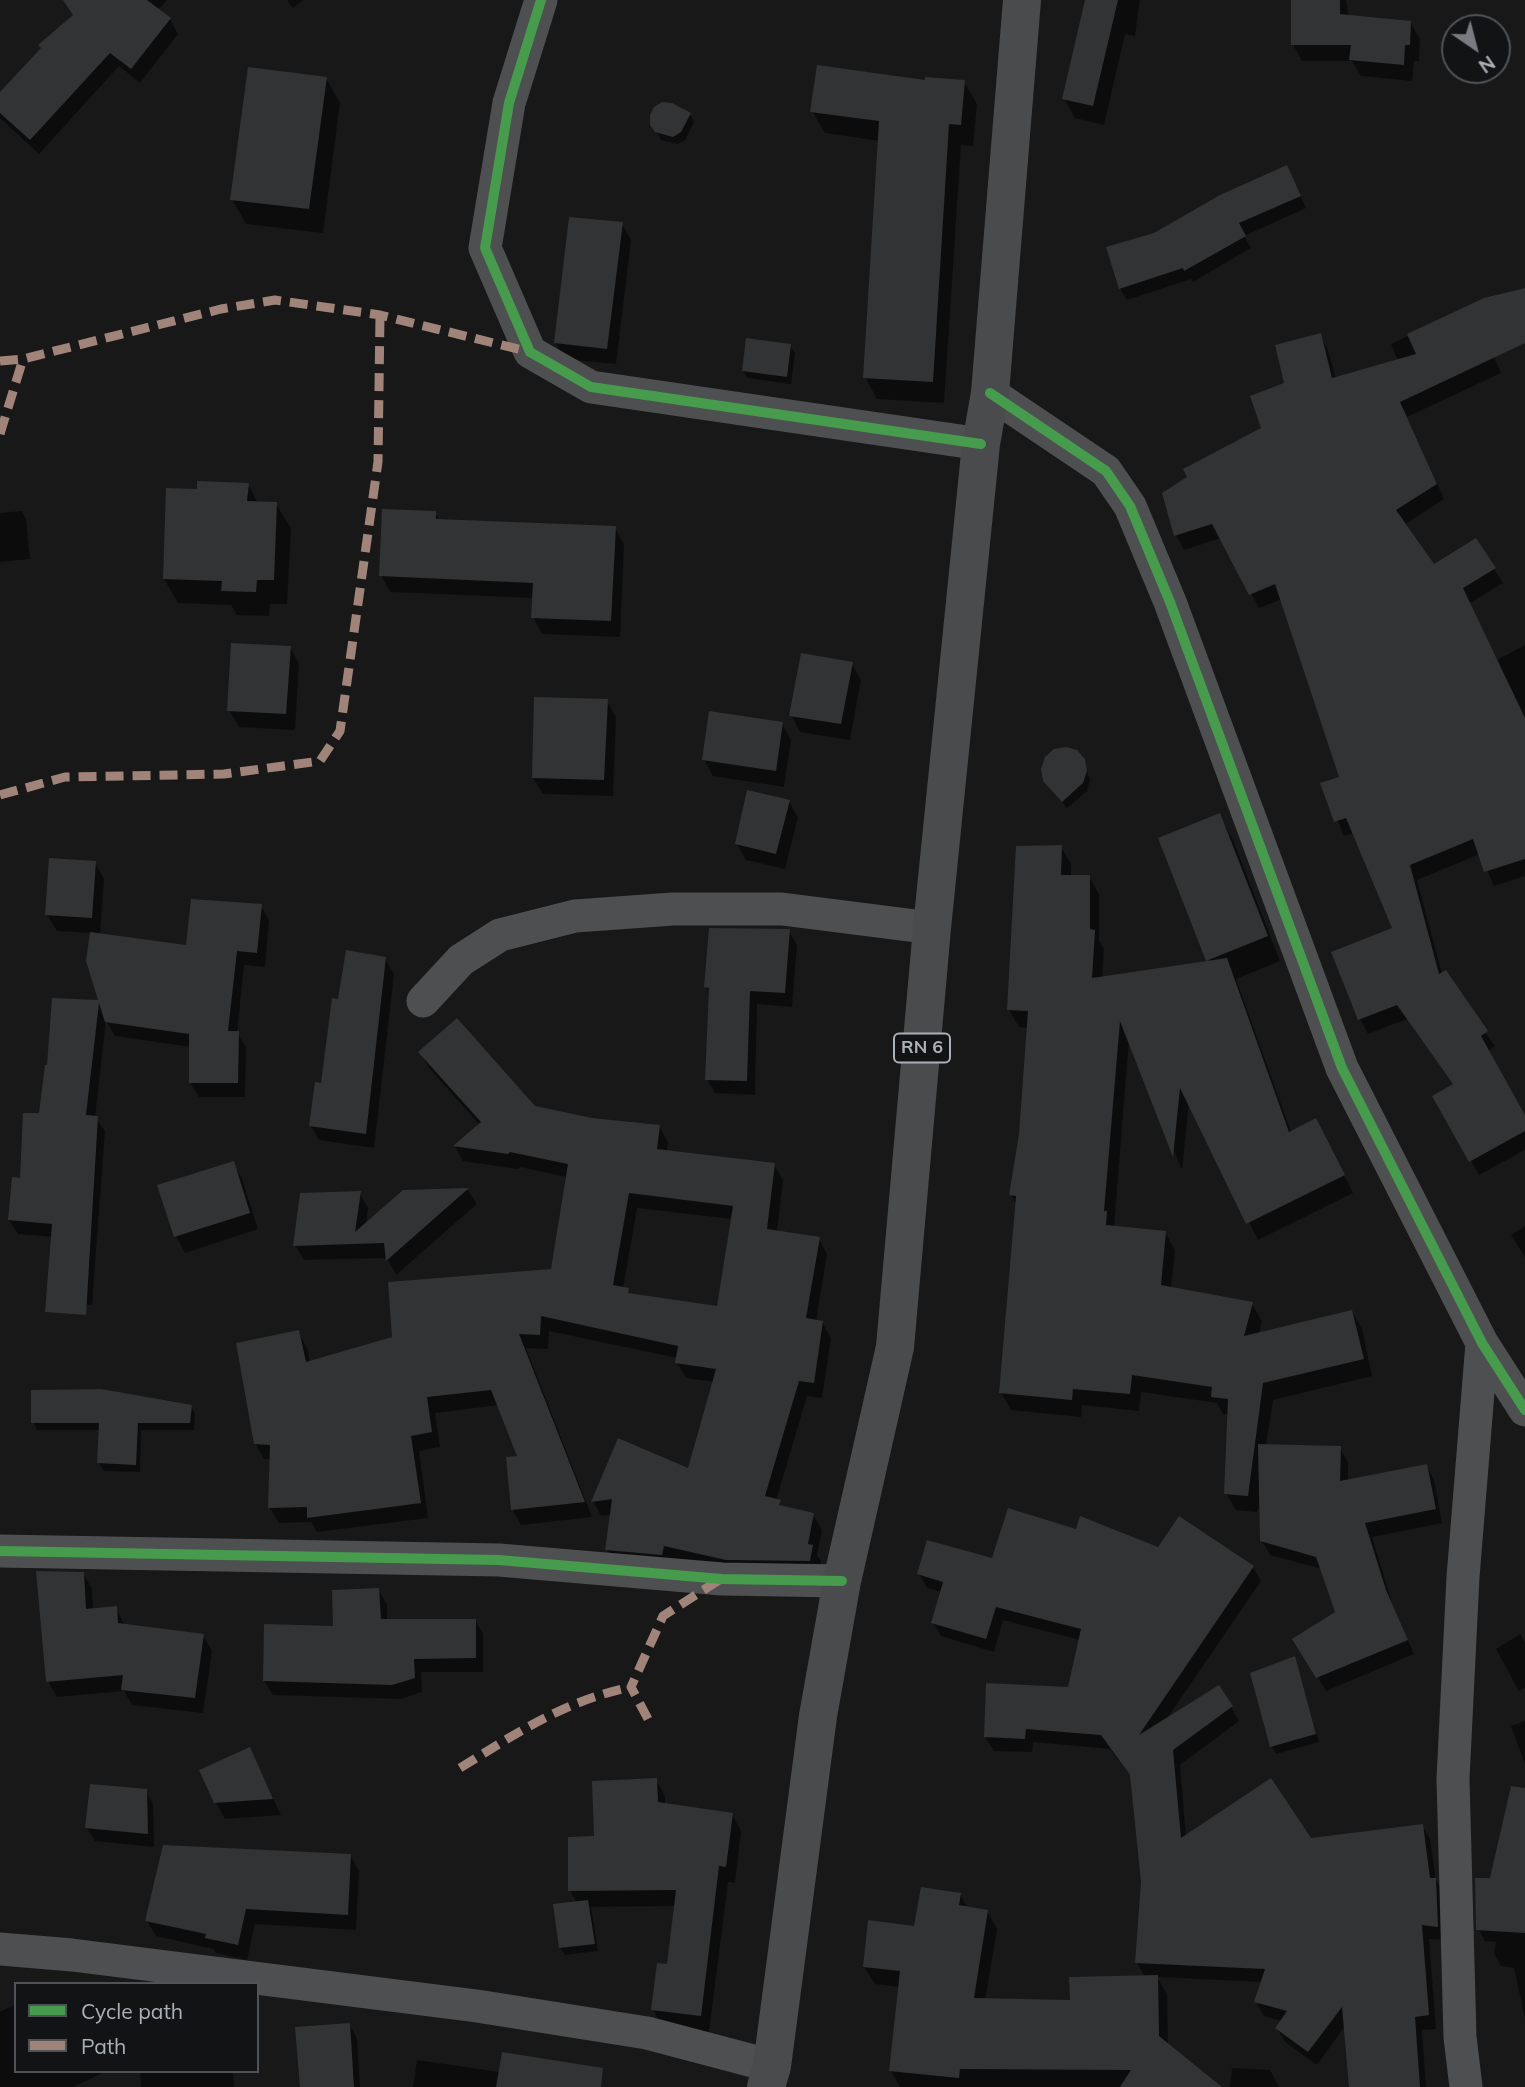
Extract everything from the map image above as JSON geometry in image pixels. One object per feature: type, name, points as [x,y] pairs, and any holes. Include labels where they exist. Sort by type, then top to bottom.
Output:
[{"type":"main road","name":"RN 6","points":[[769,2076],[818,1716],[842,1581],[895,1347],[932,928],[981,444],[990,393],[1022,0]]},
{"type":"street","points":[[541,0],[509,103],[485,248],[530,352],[591,387],[981,444]]},
{"type":"street","points":[[990,393],[1106,471],[1130,506],[1170,602],[1342,1068],[1482,1343],[1525,1410]]},
{"type":"street","points":[[423,1001],[461,960],[500,934],[575,916],[673,909],[782,909],[932,928]]},
{"type":"street","points":[[1466,2087],[1460,2037],[1453,1779],[1463,1577],[1482,1343]]},
{"type":"street","points":[[0,1551],[499,1560],[722,1578],[842,1581]]},
{"type":"street","points":[[0,1949],[72,1955],[477,2006],[647,2033],[769,2076]]},
{"type":"building","points":[[63,0],[147,0],[171,18],[131,69],[110,53],[30,140],[0,113],[0,92],[41,48],[38,45],[73,15]]},
{"type":"building","points":[[1085,0],[1118,0],[1093,106],[1062,99]]},
{"type":"building","points":[[1291,0],[1340,0],[1340,14],[1411,21],[1410,45],[1405,45],[1404,65],[1349,60],[1351,45],[1291,45]]},
{"type":"building","points":[[817,65],[925,80],[925,77],[965,80],[961,125],[949,124],[933,382],[863,378],[879,121],[810,112]]},
{"type":"building","points":[[248,67],[327,77],[309,209],[230,200]]},
{"type":"building","points":[[662,102],[672,103],[691,113],[681,132],[673,137],[655,132],[650,125],[650,115],[654,107]]},
{"type":"building","points":[[1287,165],[1301,196],[1239,223],[1246,236],[1184,271],[1183,268],[1119,289],[1106,247],[1154,233],[1220,195]]},
{"type":"building","points":[[569,217],[623,222],[607,349],[554,343]]},
{"type":"building","points":[[1525,288],[1525,343],[1400,402],[1437,484],[1396,510],[1434,564],[1476,538],[1496,568],[1463,588],[1525,718],[1525,859],[1484,872],[1473,839],[1410,865],[1439,974],[1446,970],[1488,1031],[1481,1036],[1525,1115],[1525,1131],[1469,1162],[1432,1096],[1453,1084],[1397,1005],[1358,1020],[1331,952],[1392,928],[1346,818],[1334,822],[1320,783],[1339,777],[1275,584],[1249,595],[1212,524],[1174,536],[1162,493],[1187,477],[1183,469],[1261,428],[1250,396],[1284,383],[1275,345],[1321,333],[1332,378],[1416,354],[1407,334],[1484,298]]},
{"type":"building","points":[[746,338],[791,344],[787,377],[742,371]]},
{"type":"building","points":[[197,481],[249,483],[247,501],[277,502],[274,580],[257,580],[256,592],[221,591],[222,581],[163,579],[166,488],[197,489]]},
{"type":"building","points":[[382,509],[436,511],[436,519],[616,526],[611,621],[531,618],[533,583],[379,576]]},
{"type":"building","points":[[231,643],[291,646],[286,714],[227,711]]},
{"type":"building","points":[[801,653],[853,662],[841,724],[789,716]]},
{"type":"building","points":[[534,697],[608,699],[604,780],[532,778]]},
{"type":"building","points":[[709,711],[783,722],[776,771],[702,760]]},
{"type":"building","points":[[1066,747],[1077,750],[1085,759],[1087,771],[1083,783],[1062,802],[1043,781],[1041,769],[1045,757],[1054,749]]},
{"type":"building","points":[[747,790],[790,800],[776,854],[735,844]]},
{"type":"building","points":[[1220,813],[1268,936],[1206,961],[1158,838]]},
{"type":"building","points":[[1062,845],[1061,875],[1090,875],[1090,929],[1095,930],[1092,978],[1227,958],[1289,1132],[1316,1118],[1345,1175],[1246,1224],[1180,1088],[1173,1157],[1120,1021],[1104,1211],[1107,1211],[1106,1225],[1166,1231],[1161,1285],[1253,1302],[1244,1336],[1352,1310],[1364,1359],[1263,1383],[1248,1496],[1224,1494],[1228,1399],[1211,1397],[1212,1387],[1132,1375],[1130,1394],[1073,1389],[1072,1400],[999,1393],[1016,1196],[1009,1195],[1019,1134],[1028,1011],[1007,1010],[1016,846]]},
{"type":"building","points":[[49,858],[96,861],[92,918],[45,915]]},
{"type":"building","points":[[191,899],[262,904],[257,953],[237,951],[228,1031],[239,1031],[238,1083],[189,1083],[189,1034],[105,1022],[99,1003],[86,1115],[98,1116],[86,1315],[45,1312],[52,1224],[8,1220],[12,1177],[20,1178],[23,1113],[39,1113],[47,1065],[52,998],[98,1000],[86,961],[90,932],[186,945]]},
{"type":"building","points":[[709,928],[790,929],[785,993],[750,991],[747,1081],[705,1080],[709,988],[704,987]]},
{"type":"building","points":[[346,950],[386,957],[366,1134],[309,1126],[315,1082],[321,1083],[332,998],[338,999]]},
{"type":"building","points":[[457,1018],[535,1106],[592,1118],[660,1125],[657,1149],[775,1163],[767,1229],[820,1237],[806,1318],[823,1321],[814,1383],[799,1381],[765,1496],[781,1500],[779,1505],[814,1513],[808,1544],[813,1545],[810,1561],[726,1560],[664,1546],[662,1555],[605,1550],[612,1499],[591,1502],[618,1438],[688,1468],[716,1369],[675,1363],[678,1346],[541,1316],[540,1335],[519,1334],[585,1502],[511,1510],[506,1457],[517,1456],[491,1390],[427,1397],[432,1432],[411,1436],[421,1503],[307,1518],[307,1507],[268,1508],[270,1445],[254,1444],[236,1343],[299,1330],[306,1362],[392,1337],[388,1282],[551,1269],[568,1164],[510,1152],[508,1154],[453,1146],[481,1122],[418,1052]],"holes":[[[629,1193],[733,1206],[717,1306],[628,1293],[629,1288],[613,1285]]]},
{"type":"building","points":[[234,1161],[250,1213],[174,1237],[157,1185]]},
{"type":"building","points":[[469,1188],[386,1261],[384,1243],[293,1246],[300,1193],[361,1191],[355,1232],[403,1190]]},
{"type":"building","points":[[101,1389],[192,1405],[190,1423],[138,1423],[136,1465],[97,1463],[99,1423],[31,1423],[31,1390]]},
{"type":"building","points":[[1258,1444],[1341,1446],[1340,1481],[1427,1464],[1436,1509],[1365,1523],[1386,1590],[1408,1640],[1316,1678],[1292,1639],[1335,1612],[1316,1557],[1260,1541]]},
{"type":"building","points":[[1008,1508],[1076,1529],[1080,1516],[1158,1547],[1179,1516],[1254,1566],[1139,1735],[1219,1685],[1233,1706],[1173,1750],[1181,1838],[1271,1778],[1311,1838],[1423,1824],[1430,1878],[1436,1878],[1438,1927],[1422,1925],[1429,2015],[1415,2017],[1420,2087],[1349,2087],[1342,2007],[1308,2052],[1275,2028],[1287,2011],[1254,2002],[1265,1969],[1135,1963],[1141,1882],[1130,1775],[1101,1735],[1026,1729],[1025,1739],[984,1737],[986,1683],[1068,1687],[1081,1629],[996,1607],[986,1639],[931,1623],[943,1582],[917,1574],[927,1540],[992,1558]]},
{"type":"building","points":[[36,1571],[84,1572],[86,1609],[117,1606],[118,1623],[204,1634],[195,1698],[121,1690],[123,1675],[46,1682]]},
{"type":"building","points":[[379,1588],[381,1619],[476,1619],[476,1658],[414,1659],[415,1678],[392,1685],[263,1681],[264,1624],[333,1626],[332,1590]]},
{"type":"building","points":[[1295,1656],[1316,1734],[1270,1747],[1250,1673]]},
{"type":"building","points":[[250,1747],[273,1799],[214,1803],[199,1770]]},
{"type":"building","points":[[657,1778],[658,1802],[733,1813],[726,1867],[719,1866],[701,2016],[651,2010],[657,1963],[667,1964],[676,1890],[568,1891],[568,1837],[594,1836],[592,1781]]},
{"type":"building","points":[[90,1784],[147,1789],[148,1834],[85,1828]]},
{"type":"building","points":[[1511,1786],[1525,1788],[1525,1933],[1476,1930],[1475,1878],[1490,1878]]},
{"type":"building","points":[[163,1845],[351,1854],[348,1915],[246,1909],[238,1945],[205,1938],[206,1934],[145,1921]]},
{"type":"building","points":[[921,1887],[961,1893],[959,1905],[988,1910],[974,1998],[1070,2000],[1069,1977],[1158,1975],[1159,2036],[1222,2087],[1120,2087],[1131,2070],[960,2069],[959,2078],[889,2071],[900,1971],[863,1967],[868,1920],[914,1926]]},
{"type":"building","points":[[588,1900],[595,1944],[559,1948],[553,1904]]},
{"type":"building","points":[[350,2023],[354,2087],[300,2087],[295,2027]]},
{"type":"building","points":[[502,2052],[603,2068],[601,2087],[496,2087]]},
{"type":"marked path","points":[[0,361],[23,359],[221,309],[275,300],[380,315],[530,352]]},
{"type":"marked path","points":[[0,795],[65,777],[224,774],[320,761],[340,731],[378,462],[380,315]]},
{"type":"marked path","points":[[0,434],[23,359]]},
{"type":"marked path","points":[[648,1719],[631,1687],[663,1616],[719,1580]]},
{"type":"marked path","points":[[460,1768],[562,1710],[631,1687]]},
{"type":"cycle path","points":[[541,0],[509,103],[485,248],[530,352],[591,387],[981,444]]},
{"type":"cycle path","points":[[990,393],[1106,471],[1130,506],[1170,602],[1342,1068],[1482,1343],[1525,1410]]},
{"type":"cycle path","points":[[0,1551],[499,1560],[722,1579],[842,1581]]}]
